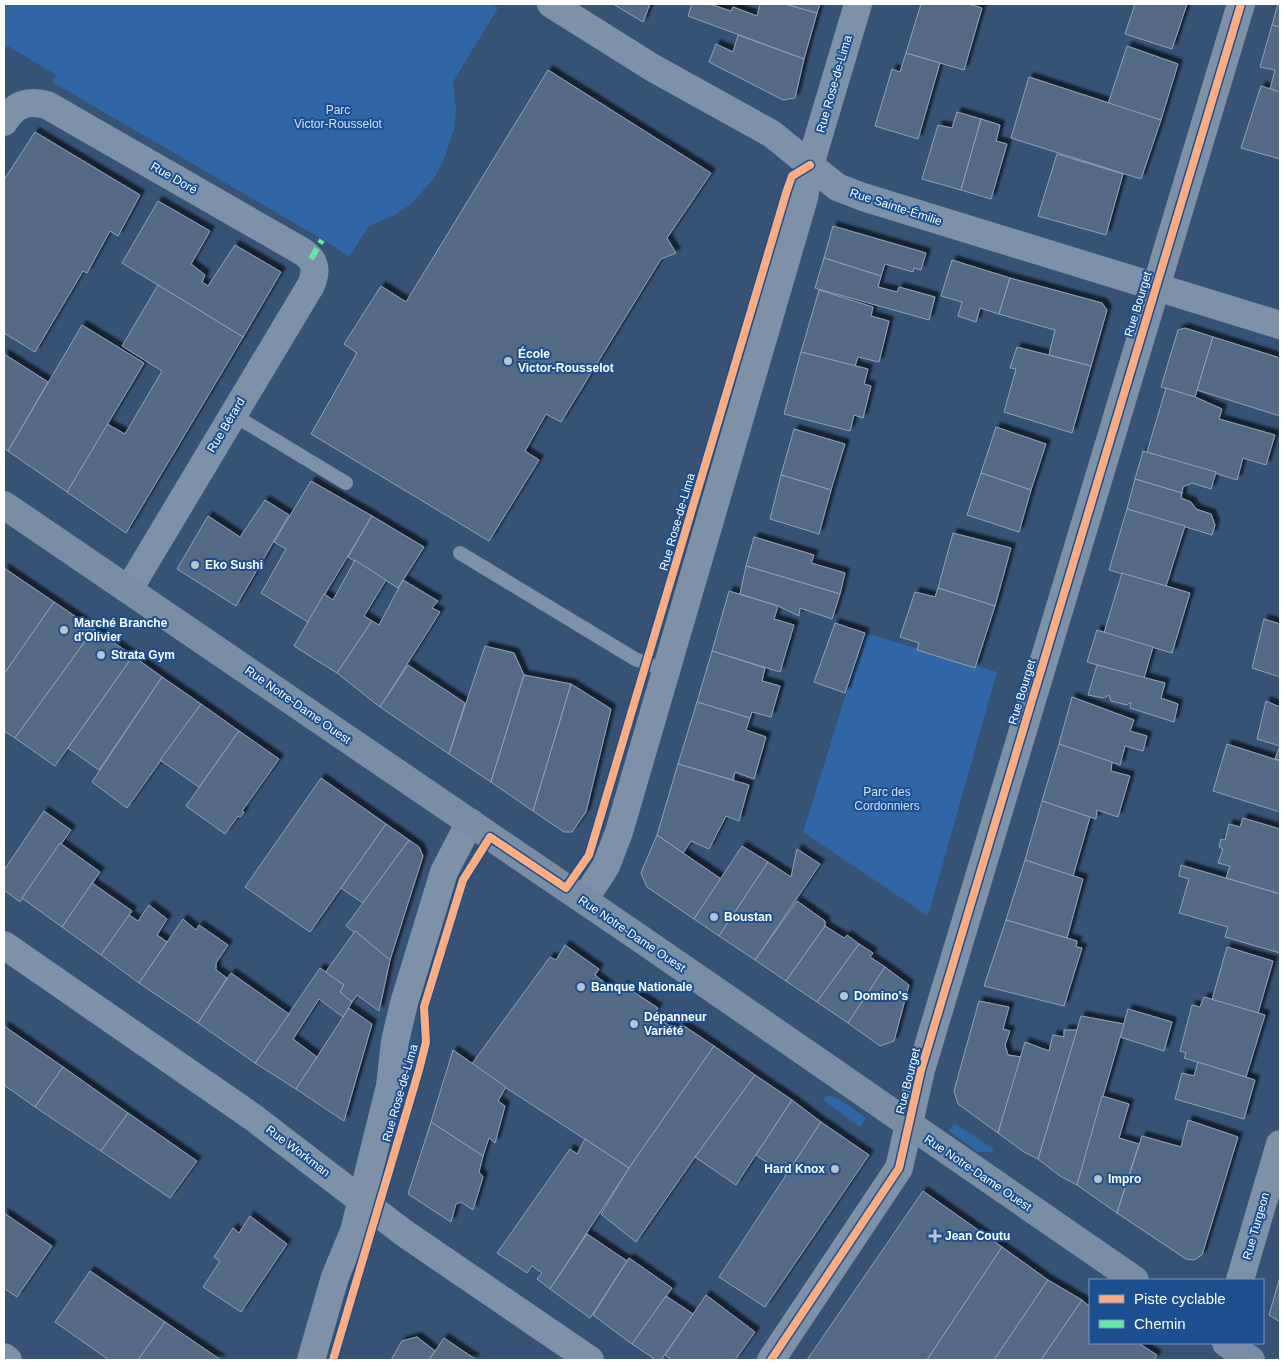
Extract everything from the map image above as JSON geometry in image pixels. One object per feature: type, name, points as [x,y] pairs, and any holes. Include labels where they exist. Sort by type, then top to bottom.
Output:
[{"type":"main road","name":"Rue Notre-Dame Ouest","points":[[4,505],[584,900],[909,1126],[1134,1279]]},
{"type":"main road","points":[[1227,1344],[1251,1360]]},
{"type":"street","name":"Rue Sainte-Émilie","points":[[551,4],[653,68],[772,134],[837,187],[854,194],[1280,325]]},
{"type":"street","name":"Rue Rose-de-Lima","points":[[584,900],[601,876],[615,845],[804,198],[810,165],[858,4]]},
{"type":"street","name":"Rue Bourget","points":[[772,1360],[899,1168],[920,1070],[1241,4]]},
{"type":"street","name":"Rue Doré","points":[[4,122],[15,107],[33,102],[58,111],[303,252],[311,259]]},
{"type":"street","name":"Rue Bérard","points":[[129,589],[232,414],[311,285],[315,272],[311,259]]},
{"type":"street","name":"Rue Rose-de-Lima","points":[[311,1360],[335,1277],[354,1231],[390,1086],[395,1041],[404,1003],[444,872],[470,822]]},
{"type":"street","name":"Rue Workman","points":[[4,945],[254,1118],[404,1233],[590,1360]]},
{"type":"street","name":"Rue Turgeon","points":[[1240,1279],[1280,1144]]},
{"type":"street","points":[[4,1357],[8,1360]]},
{"type":"lane","points":[[232,414],[346,484]]},
{"type":"lane","points":[[460,553],[636,659],[665,670]]},
{"type":"green space","name":"Parc Victor-Rousselot","points":[[4,4],[491,4],[498,8],[453,82],[456,109],[454,129],[443,162],[435,177],[412,203],[395,215],[369,226],[349,257],[332,245],[52,82],[56,75],[8,46],[4,49]]},
{"type":"green space","name":"Parc des Cordonniers","points":[[865,633],[997,672],[928,916],[803,832]]},
{"type":"green space","points":[[827,1095],[839,1099],[866,1118],[860,1127],[823,1100]]},
{"type":"green space","points":[[954,1123],[994,1149],[992,1152],[978,1152],[949,1131]]},
{"type":"building","points":[[613,4],[650,4],[643,22]]},
{"type":"building","points":[[692,4],[709,4],[731,11],[733,7],[757,16],[760,4],[785,4],[817,13],[804,59],[688,16]]},
{"type":"building","points":[[785,4],[820,4],[817,13]]},
{"type":"building","points":[[921,4],[968,4],[982,8],[964,70],[906,53]]},
{"type":"building","points":[[1135,4],[1187,4],[1172,49],[1125,34]]},
{"type":"building","points":[[1278,4],[1280,4],[1280,27],[1272,25]]},
{"type":"building","points":[[1272,25],[1280,27],[1280,92],[1270,89],[1275,70],[1260,67]]},
{"type":"building","points":[[738,35],[804,59],[795,98],[783,100],[709,62],[716,44],[733,52]]},
{"type":"building","points":[[1127,46],[1178,64],[1161,120],[1108,104]]},
{"type":"building","points":[[906,53],[940,63],[918,139],[875,126],[892,69],[900,72]]},
{"type":"building","points":[[548,70],[711,173],[667,238],[676,253],[661,259],[561,422],[546,414],[525,451],[539,460],[489,541],[311,434],[357,353],[344,344],[381,286],[406,302]]},
{"type":"building","points":[[1029,77],[1161,120],[1141,179],[1011,138]]},
{"type":"building","points":[[1261,86],[1280,92],[1280,159],[1241,148]]},
{"type":"building","points":[[957,112],[981,119],[961,190],[922,179],[938,125],[952,128]]},
{"type":"building","points":[[981,119],[1000,125],[996,141],[1007,144],[991,199],[961,190]]},
{"type":"building","points":[[35,132],[140,195],[118,236],[110,231],[87,273],[83,271],[35,352],[4,333],[4,180]]},
{"type":"building","points":[[1057,154],[1123,174],[1106,235],[1038,216]]},
{"type":"building","points":[[158,201],[210,231],[191,264],[205,275],[202,282],[208,286],[235,245],[281,272],[243,337],[122,263]]},
{"type":"building","points":[[833,226],[926,253],[921,270],[914,268],[913,272],[885,264],[881,276],[824,258]]},
{"type":"building","points":[[824,258],[881,276],[878,287],[897,292],[899,287],[935,297],[929,320],[815,288]]},
{"type":"building","points":[[952,260],[1010,278],[999,314],[980,308],[976,322],[958,316],[962,302],[941,296]]},
{"type":"building","points":[[1010,278],[1102,303],[1107,310],[1091,366],[1049,355],[1055,330],[999,314]]},
{"type":"building","points":[[158,285],[243,337],[126,533],[67,492],[107,424],[125,434],[162,371],[122,346]]},
{"type":"building","points":[[819,290],[873,307],[871,316],[889,321],[879,362],[858,357],[855,366],[801,352]]},
{"type":"building","points":[[82,325],[144,363],[67,492],[8,451]]},
{"type":"building","points":[[1185,328],[1213,337],[1195,397],[1161,387],[1178,330]]},
{"type":"building","points":[[1213,337],[1280,358],[1280,416],[1197,390]]},
{"type":"building","points":[[1017,347],[1091,366],[1072,433],[1004,412],[1016,369],[1010,368]]},
{"type":"building","points":[[801,352],[868,369],[864,384],[871,386],[863,418],[854,415],[850,431],[784,414]]},
{"type":"building","points":[[4,354],[48,382],[8,451],[4,448]]},
{"type":"building","points":[[1166,388],[1195,397],[1222,409],[1219,419],[1275,435],[1266,465],[1243,458],[1237,480],[1147,452]]},
{"type":"building","points":[[996,427],[1046,444],[1031,490],[981,473]]},
{"type":"building","points":[[794,429],[845,444],[831,490],[781,475]]},
{"type":"building","points":[[1143,451],[1216,472],[1211,489],[1192,483],[1183,487],[1182,493],[1135,479]]},
{"type":"building","points":[[981,473],[1031,490],[1019,532],[967,515]]},
{"type":"building","points":[[781,475],[831,490],[819,534],[770,519]]},
{"type":"building","points":[[1135,479],[1182,493],[1181,498],[1191,502],[1196,509],[1211,514],[1215,525],[1212,535],[1127,509]]},
{"type":"building","points":[[311,481],[372,516],[308,622],[261,593],[286,549],[274,542]]},
{"type":"building","points":[[265,500],[289,515],[236,606],[177,569],[208,516],[240,537]]},
{"type":"building","points":[[1127,509],[1185,526],[1166,586],[1109,570]]},
{"type":"building","points":[[372,516],[424,547],[398,588],[348,557]]},
{"type":"building","points":[[953,533],[1011,548],[995,606],[938,588]]},
{"type":"building","points":[[754,537],[814,555],[811,563],[845,573],[840,594],[746,566]]},
{"type":"building","points":[[355,560],[386,580],[364,616],[372,621],[337,673],[294,646],[324,594],[333,600]]},
{"type":"building","points":[[746,566],[840,594],[832,619],[800,608],[799,616],[778,606],[740,594]]},
{"type":"building","points":[[4,568],[54,602],[4,674]]},
{"type":"building","points":[[1122,573],[1190,593],[1172,653],[1104,633]]},
{"type":"building","points":[[403,580],[438,601],[432,608],[440,612],[380,707],[337,673],[372,621],[379,625]]},
{"type":"building","points":[[938,588],[995,606],[975,668],[917,650],[919,643],[900,637],[915,592],[935,597]]},
{"type":"building","points":[[729,591],[778,606],[774,619],[794,625],[780,672],[712,651]]},
{"type":"building","points":[[54,602],[94,629],[15,738],[4,731],[4,674]]},
{"type":"building","points":[[1264,619],[1280,624],[1280,677],[1252,668]]},
{"type":"building","points":[[835,623],[865,633],[845,693],[814,682]]},
{"type":"building","points":[[94,629],[133,656],[55,766],[15,738]]},
{"type":"building","points":[[1097,630],[1153,647],[1144,678],[1087,662]]},
{"type":"building","points":[[485,646],[514,653],[524,675],[491,782],[449,754]]},
{"type":"building","points":[[712,651],[765,668],[762,681],[780,686],[771,717],[752,712],[750,718],[697,702]]},
{"type":"building","points":[[133,656],[162,677],[99,770],[68,748]]},
{"type":"building","points":[[408,665],[465,703],[449,754],[380,707]]},
{"type":"building","points":[[1097,665],[1165,683],[1161,698],[1178,704],[1174,722],[1130,708],[1131,702],[1127,705],[1111,701],[1109,695],[1104,698],[1088,695]]},
{"type":"building","points":[[524,675],[571,684],[533,811],[491,782]]},
{"type":"building","points":[[162,677],[201,704],[127,808],[92,782]]},
{"type":"building","points":[[571,684],[611,709],[586,812],[572,832],[564,832],[533,811]]},
{"type":"building","points":[[1072,697],[1134,720],[1130,731],[1147,736],[1143,751],[1125,746],[1120,765],[1059,744]]},
{"type":"building","points":[[1266,701],[1280,707],[1280,746],[1257,739]]},
{"type":"building","points":[[697,702],[750,718],[746,730],[766,737],[754,779],[735,772],[733,780],[678,764]]},
{"type":"building","points":[[201,704],[239,731],[199,787],[160,760]]},
{"type":"building","points":[[239,731],[279,759],[242,811],[244,812],[240,817],[238,816],[225,834],[186,806]]},
{"type":"building","points":[[1059,744],[1112,762],[1111,771],[1130,776],[1118,817],[1097,810],[1096,819],[1042,801]]},
{"type":"building","points":[[1227,744],[1280,761],[1280,812],[1213,791]]},
{"type":"building","points":[[1280,746],[1280,760],[1275,759]]},
{"type":"building","points":[[678,764],[749,785],[739,821],[726,816],[709,849],[691,841],[683,853],[657,835]]},
{"type":"building","points":[[321,778],[386,824],[310,932],[245,887]]},
{"type":"building","points":[[1042,801],[1090,817],[1073,876],[1025,860]]},
{"type":"building","points":[[44,811],[71,830],[20,902],[4,890],[4,870]]},
{"type":"building","points":[[1243,818],[1280,829],[1280,894],[1226,878],[1230,866],[1218,863],[1223,849],[1219,847],[1221,839],[1225,840],[1229,824],[1240,827]]},
{"type":"building","points":[[386,824],[409,840],[363,903],[341,888]]},
{"type":"building","points":[[657,835],[721,879],[694,919],[647,887],[641,873]]},
{"type":"building","points":[[409,840],[419,847],[423,856],[390,960],[346,926]]},
{"type":"building","points":[[60,843],[100,872],[62,927],[22,898]]},
{"type":"building","points":[[742,846],[768,862],[719,936],[694,919]]},
{"type":"building","points":[[797,849],[820,864],[755,960],[719,936],[768,862],[791,877]]},
{"type":"building","points":[[1025,860],[1083,879],[1067,938],[1006,920]]},
{"type":"building","points":[[1181,865],[1280,894],[1280,953],[1225,937],[1228,927],[1179,913],[1189,879],[1179,876]]},
{"type":"building","points":[[92,883],[132,911],[101,955],[62,927]]},
{"type":"building","points":[[797,901],[825,921],[825,926],[786,981],[755,960]]},
{"type":"building","points":[[149,905],[167,919],[157,935],[167,942],[139,983],[101,955],[129,915],[138,921]]},
{"type":"building","points":[[183,919],[196,930],[199,925],[228,945],[216,963],[216,970],[227,978],[198,1023],[139,983]]},
{"type":"building","points":[[1006,920],[1077,941],[1076,947],[1082,948],[1064,1006],[984,986]]},
{"type":"building","points":[[825,926],[844,938],[847,935],[859,944],[817,1002],[786,981]]},
{"type":"building","points":[[355,931],[390,960],[379,1011],[357,995],[352,1002],[340,992],[344,985],[325,973]]},
{"type":"building","points":[[859,944],[873,953],[870,957],[885,967],[848,1023],[817,1002]]},
{"type":"building","points":[[565,945],[599,969],[595,975],[617,993],[623,985],[658,1008],[653,1015],[676,1030],[681,1024],[714,1046],[629,1168],[471,1065],[550,957],[556,960]]},
{"type":"building","points":[[1227,947],[1273,961],[1258,1013],[1212,1000]]},
{"type":"building","points":[[885,967],[909,985],[894,1041],[880,1046],[848,1023]]},
{"type":"building","points":[[320,968],[344,985],[340,992],[352,1002],[343,1017],[319,999],[293,1039],[317,1057],[296,1089],[255,1063]]},
{"type":"building","points":[[231,973],[289,1014],[255,1063],[198,1023]]},
{"type":"building","points":[[1204,997],[1265,1015],[1246,1077],[1184,1058],[1186,1053],[1180,1051],[1192,1005],[1200,1007]]},
{"type":"building","points":[[979,1001],[1009,1007],[1003,1029],[1010,1031],[1005,1045],[1008,1055],[1021,1057],[998,1133],[958,1104],[954,1091]]},
{"type":"building","points":[[349,1008],[372,1024],[344,1121],[296,1089]]},
{"type":"building","points":[[1128,1009],[1172,1022],[1164,1051],[1120,1037]]},
{"type":"building","points":[[1081,1016],[1124,1024],[1077,1185],[1060,1176],[1038,1159]]},
{"type":"building","points":[[4,1026],[63,1067],[35,1107],[4,1085]]},
{"type":"building","points":[[1064,1030],[1077,1030],[1038,1159],[1024,1152],[998,1133],[1025,1042],[1049,1051],[1053,1035],[1064,1037]]},
{"type":"building","points":[[714,1046],[755,1075],[636,1242],[601,1214],[629,1168]]},
{"type":"building","points":[[453,1050],[506,1087],[498,1101],[505,1106],[495,1143],[489,1138],[483,1156],[431,1122]]},
{"type":"building","points":[[1198,1062],[1255,1080],[1244,1119],[1175,1099],[1182,1073],[1194,1076]]},
{"type":"building","points":[[63,1067],[128,1113],[101,1151],[35,1107]]},
{"type":"building","points":[[755,1075],[792,1100],[736,1185],[695,1157]]},
{"type":"building","points":[[1102,1096],[1129,1104],[1119,1138],[1139,1144],[1117,1213],[1077,1185]]},
{"type":"building","points":[[792,1100],[821,1122],[786,1175],[756,1155]]},
{"type":"building","points":[[128,1113],[197,1161],[170,1198],[101,1151]]},
{"type":"building","points":[[1188,1120],[1238,1137],[1202,1255],[1194,1260],[1186,1259],[1117,1213],[1142,1136],[1181,1147]]},
{"type":"building","points":[[431,1122],[483,1156],[479,1172],[483,1177],[473,1210],[461,1202],[456,1204],[451,1222],[408,1194]]},
{"type":"building","points":[[821,1122],[869,1155],[765,1307],[719,1277]]},
{"type":"building","points":[[585,1139],[629,1168],[550,1289],[537,1279],[542,1273],[532,1266],[527,1273],[497,1253],[570,1149],[577,1154]]},
{"type":"building","points":[[923,1191],[1002,1247],[927,1360],[807,1360]]},
{"type":"building","points":[[4,1213],[52,1246],[17,1297],[4,1288]]},
{"type":"building","points":[[250,1216],[287,1244],[241,1312],[203,1287],[220,1261],[214,1257],[233,1228],[239,1233]]},
{"type":"building","points":[[587,1234],[627,1261],[590,1318],[550,1289]]},
{"type":"building","points":[[1002,1247],[1048,1280],[994,1360],[927,1360]]},
{"type":"building","points":[[629,1258],[672,1288],[632,1344],[593,1315]]},
{"type":"building","points":[[90,1271],[165,1322],[138,1360],[109,1360],[55,1322]]},
{"type":"building","points":[[1280,1277],[1280,1322],[1269,1315]]},
{"type":"building","points":[[1048,1280],[1082,1300],[1041,1360],[994,1360]]},
{"type":"building","points":[[706,1295],[755,1332],[735,1360],[672,1360],[665,1355]]},
{"type":"building","points":[[666,1296],[693,1314],[661,1360],[656,1360],[632,1344]]},
{"type":"building","points":[[1082,1300],[1089,1306],[1089,1344],[1140,1344],[1157,1355],[1154,1360],[1041,1360]]},
{"type":"building","points":[[165,1322],[221,1360],[138,1360]]},
{"type":"building","points":[[417,1337],[435,1351],[429,1360],[391,1360],[402,1341]]},
{"type":"building","points":[[444,1338],[475,1359],[429,1360]]},
{"type":"marked path","points":[[311,259],[322,240]]},
{"type":"cycle path","points":[[771,1360],[899,1168],[921,1070],[1241,4]]},
{"type":"cycle path","points":[[333,1360],[419,1070],[426,1042],[424,1007],[463,880],[490,837],[566,888],[589,855],[787,190],[792,176],[810,165]]},
{"type":"place","name":"École Victor-Rousselot","points":[[508,361]]},
{"type":"place","name":"Eko Sushi","points":[[195,565]]},
{"type":"place","name":"Marché Branche d'Olivier","points":[[64,630]]},
{"type":"place","name":"Strata Gym","points":[[101,655]]},
{"type":"place","name":"Boustan","points":[[714,917]]},
{"type":"place","name":"Banque Nationale","points":[[581,987]]},
{"type":"place","name":"Domino's","points":[[844,996]]},
{"type":"place","name":"Dépanneur Variété","points":[[634,1024]]},
{"type":"place","name":"Hard Knox","points":[[835,1169]]},
{"type":"place","name":"Impro","points":[[1098,1179]]},
{"type":"place","name":"Jean Coutu","points":[[935,1236]]}]
